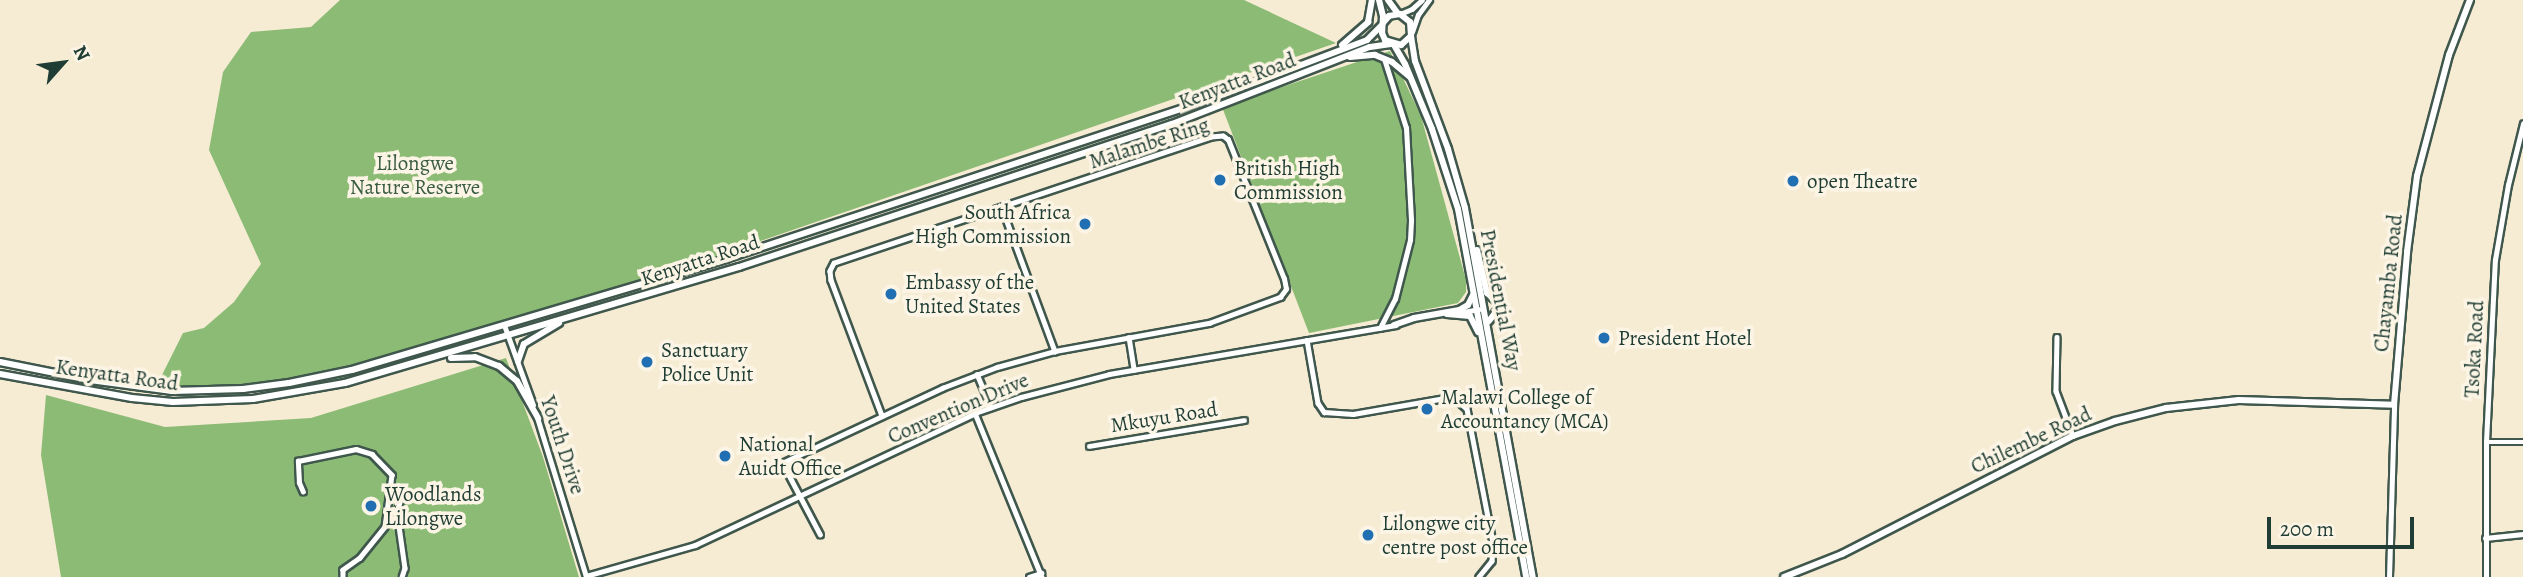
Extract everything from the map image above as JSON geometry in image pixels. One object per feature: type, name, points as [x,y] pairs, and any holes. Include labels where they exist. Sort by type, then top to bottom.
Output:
[{"type":"main road","points":[[1328,53],[1359,34],[1368,22],[1372,0]]},
{"type":"main road","name":"Presidential Way","points":[[1379,0],[1383,37],[1392,44],[1411,78],[1445,164],[1458,209],[1473,287],[1488,322],[1533,577]]},
{"type":"main road","name":"Presidential Way","points":[[1388,0],[1399,14],[1410,22],[1415,61],[1454,166],[1469,229],[1491,388],[1526,577]]},
{"type":"main road","name":"Chayamba Road","points":[[2394,405],[2406,264],[2417,176],[2449,55],[2470,0]]},
{"type":"main road","points":[[1382,24],[1389,16],[1399,14]]},
{"type":"main road","name":"Kenyatta Road","points":[[0,362],[172,391],[243,389],[313,379],[398,358],[505,326],[940,190],[1211,99],[1367,40],[1382,24]]},
{"type":"main road","points":[[1392,44],[1404,43],[1411,34]]},
{"type":"main road","name":"Kenyatta Road","points":[[0,374],[132,398],[173,402],[299,394],[427,361],[739,267],[1172,124],[1376,45],[1392,44]]},
{"type":"main road","points":[[1341,58],[1367,54],[1384,58],[1411,78]]},
{"type":"main road","points":[[1469,229],[1487,293],[1501,305],[1488,322]]},
{"type":"main road","points":[[1394,325],[1462,308],[1472,299],[1473,287]]},
{"type":"main road","points":[[1447,314],[1467,315],[1475,322],[1491,388]]},
{"type":"main road","points":[[518,361],[524,344],[567,318]]},
{"type":"main road","points":[[427,361],[456,357],[488,359],[517,381],[538,418]]},
{"type":"main road","name":"Chilembe Road","points":[[1784,577],[1842,554],[2073,436],[2142,414],[2215,401],[2394,405]]},
{"type":"street","points":[[1399,14],[1412,9],[1422,0]]},
{"type":"street","points":[[1411,34],[1418,15],[1430,0]]},
{"type":"street","points":[[1380,328],[1393,305],[1409,248],[1411,220],[1406,128],[1384,58]]},
{"type":"street","name":"Tsoka Road","points":[[2486,577],[2486,442],[2495,260],[2508,185],[2523,124]]},
{"type":"street","name":"Malambe Ring","points":[[798,496],[782,463],[976,374],[1055,351],[1209,323],[1277,298],[1284,292],[1284,279],[1228,140],[1223,136],[1211,137],[831,266],[831,280],[882,416]]},
{"type":"street","points":[[1002,208],[1055,351]]},
{"type":"street","name":"Convention Drive","points":[[586,576],[682,550],[991,407],[1070,383],[1481,309]]},
{"type":"street","name":"Youth Drive","points":[[505,326],[538,418],[586,576]]},
{"type":"street","points":[[1129,337],[1134,370]]},
{"type":"street","points":[[2057,337],[2056,391],[2073,436]]},
{"type":"street","points":[[1307,340],[1318,403],[1324,412],[1353,414],[1445,398],[1457,400],[1467,409],[1493,543],[1492,561],[1486,573],[1479,577]]},
{"type":"street","points":[[976,374],[991,407]]},
{"type":"street","name":"Chayamba Road","points":[[2389,577],[2394,405]]},
{"type":"street","points":[[975,414],[1042,575],[1029,577]]},
{"type":"street","name":"Mkuyu Road","points":[[1089,446],[1244,420]]},
{"type":"street","points":[[2486,442],[2523,442]]},
{"type":"street","points":[[303,492],[299,483],[298,461],[356,449],[372,454],[392,475],[385,527],[360,558],[343,570],[343,577]]},
{"type":"street","points":[[798,496],[820,535]]},
{"type":"street","points":[[401,499],[397,512],[405,568],[402,577]]},
{"type":"street","points":[[2484,538],[2523,534]]},
{"type":"green space","name":"Lilongwe Nature Reserve","points":[[340,0],[1244,0],[1336,43],[412,361],[346,378],[280,388],[154,391],[183,333],[204,328],[234,302],[261,264],[209,150],[223,72],[251,32],[311,27]]},
{"type":"green space","points":[[1390,51],[1421,116],[1466,280],[1466,292],[1458,303],[1309,333],[1222,107]]},
{"type":"green space","points":[[506,358],[543,457],[579,577],[61,577],[41,455],[46,395],[165,427],[311,418]]},
{"type":"place","name":"British High Commission","points":[[1220,180]]},
{"type":"place","name":"open Theatre","points":[[1793,181]]},
{"type":"place","name":"South Africa High Commission","points":[[1085,224]]},
{"type":"place","name":"Embassy of the United States","points":[[891,294]]},
{"type":"place","name":"President Hotel","points":[[1604,338]]},
{"type":"place","name":"Sanctuary Police Unit","points":[[647,362]]},
{"type":"place","name":"Malawi College of Accountancy (MCA)","points":[[1427,409]]},
{"type":"place","name":"National Auidt Office","points":[[725,456]]},
{"type":"place","name":"Woodlands Lilongwe","points":[[371,506]]},
{"type":"place","name":"Lilongwe city centre post office","points":[[1368,535]]}]
